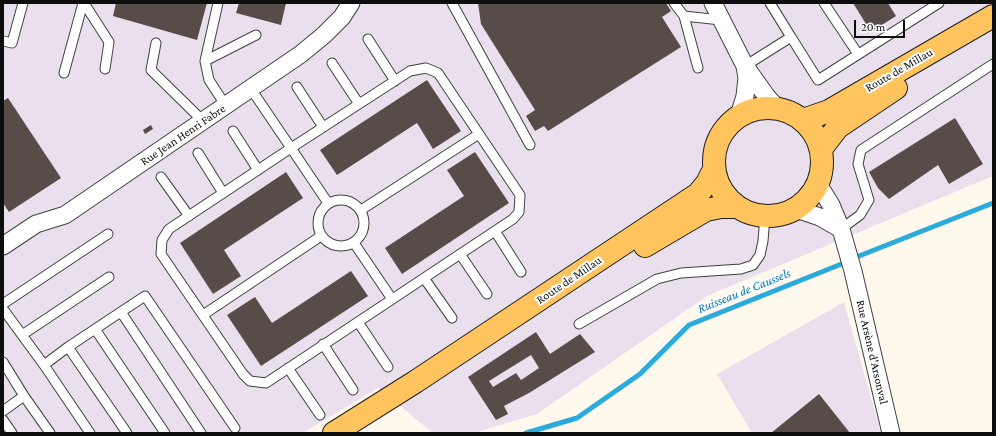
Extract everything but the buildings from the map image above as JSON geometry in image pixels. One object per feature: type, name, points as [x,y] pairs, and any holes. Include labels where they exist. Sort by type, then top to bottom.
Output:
[{"type":"main road","name":"Route de Millau","points":[[803,120],[829,111],[993,16]]},
{"type":"main road","name":"Route de Millau","points":[[821,148],[838,127],[993,22]]},
{"type":"main road","points":[[764,107],[777,108],[791,112],[803,120],[814,133],[821,148],[823,166],[818,184],[809,198],[796,208],[780,215],[765,216],[749,213],[737,207],[722,190],[718,183],[714,168],[714,153],[719,138],[727,126],[739,116],[751,110],[764,107]]},
{"type":"main road","name":"Route de Millau","points":[[334,433],[415,382],[698,194],[707,183],[714,168]]},
{"type":"main road","name":"Route de Millau","points":[[415,382],[706,210],[721,207],[737,207]]},
{"type":"street","points":[[713,3],[746,66],[767,97],[777,108]]},
{"type":"street","name":"Rue Jean Henri Fabre","points":[[3,246],[36,224],[66,215],[251,89],[301,54],[324,35],[342,17],[350,4]]},
{"type":"street","points":[[739,116],[745,96],[747,78],[746,66]]},
{"type":"street","name":"Rue Arsène d'Arsonval","points":[[818,184],[831,205],[841,229],[853,271],[891,433]]},
{"type":"street","points":[[796,208],[820,217],[841,229]]},
{"type":"lane","points":[[3,41],[12,43],[23,3]]},
{"type":"lane","points":[[83,3],[109,42],[105,69]]},
{"type":"lane","points":[[64,73],[83,3]]},
{"type":"lane","points":[[218,3],[205,61],[209,80],[226,106]]},
{"type":"lane","points":[[452,3],[530,145]]},
{"type":"lane","points":[[674,3],[684,16],[698,68]]},
{"type":"lane","points":[[770,3],[818,80],[939,3]]},
{"type":"lane","points":[[824,3],[858,54]]},
{"type":"lane","points":[[684,16],[721,20]]},
{"type":"lane","points":[[205,61],[256,34]]},
{"type":"lane","points":[[746,66],[791,37]]},
{"type":"lane","points":[[368,39],[396,81]]},
{"type":"lane","points":[[156,43],[151,70],[203,121]]},
{"type":"lane","points":[[332,63],[359,104]]},
{"type":"lane","points":[[841,229],[860,216],[869,200],[858,164],[861,150],[993,64]]},
{"type":"lane","points":[[426,68],[438,73],[520,195],[519,212],[513,219],[266,382],[250,381],[243,374],[161,254],[162,240],[169,229],[188,216],[396,81],[410,71],[426,68]]},
{"type":"lane","points":[[297,86],[323,127]]},
{"type":"lane","points":[[251,89],[328,203]]},
{"type":"lane","points":[[232,131],[258,170]]},
{"type":"lane","points":[[361,210],[479,134]]},
{"type":"lane","points":[[198,153],[223,193]]},
{"type":"lane","points":[[162,177],[188,216]]},
{"type":"lane","points":[[340,200],[352,202],[361,210],[365,222],[362,234],[354,243],[342,247],[330,244],[321,236],[317,224],[320,212],[328,203],[340,200]]},
{"type":"lane","points":[[579,324],[657,279],[681,273],[741,269],[753,265],[760,255],[765,216]]},
{"type":"lane","points":[[495,231],[521,272]]},
{"type":"lane","points":[[3,304],[108,234]]},
{"type":"lane","points":[[203,315],[321,236]]},
{"type":"lane","points":[[354,243],[392,299]]},
{"type":"lane","points":[[460,254],[488,294]]},
{"type":"lane","points":[[22,335],[109,276]]},
{"type":"lane","points":[[424,278],[452,318]]},
{"type":"lane","points":[[44,365],[68,347],[145,296],[235,428]]},
{"type":"lane","points":[[3,309],[44,365],[90,433]]},
{"type":"lane","points":[[121,312],[201,433]]},
{"type":"lane","points":[[358,322],[388,367]]},
{"type":"lane","points":[[95,329],[165,433]]},
{"type":"lane","points":[[324,344],[353,390]]},
{"type":"lane","points":[[68,347],[127,433]]},
{"type":"lane","points":[[3,362],[24,396],[50,433]]},
{"type":"lane","points":[[288,368],[320,416]]},
{"type":"lane","points":[[3,411],[24,396]]},
{"type":"lane","points":[[3,420],[12,433]]},
{"type":"shaded area","points":[[3,3],[993,3],[993,176],[707,296],[537,414],[474,433],[433,433],[378,388],[303,433],[3,433]]},
{"type":"shaded area","points":[[844,302],[881,433],[752,433],[717,374]]},
{"type":"waterway","name":"Ruisseau de Caussels","points":[[526,433],[577,418],[640,374],[689,325],[993,203]]}]
